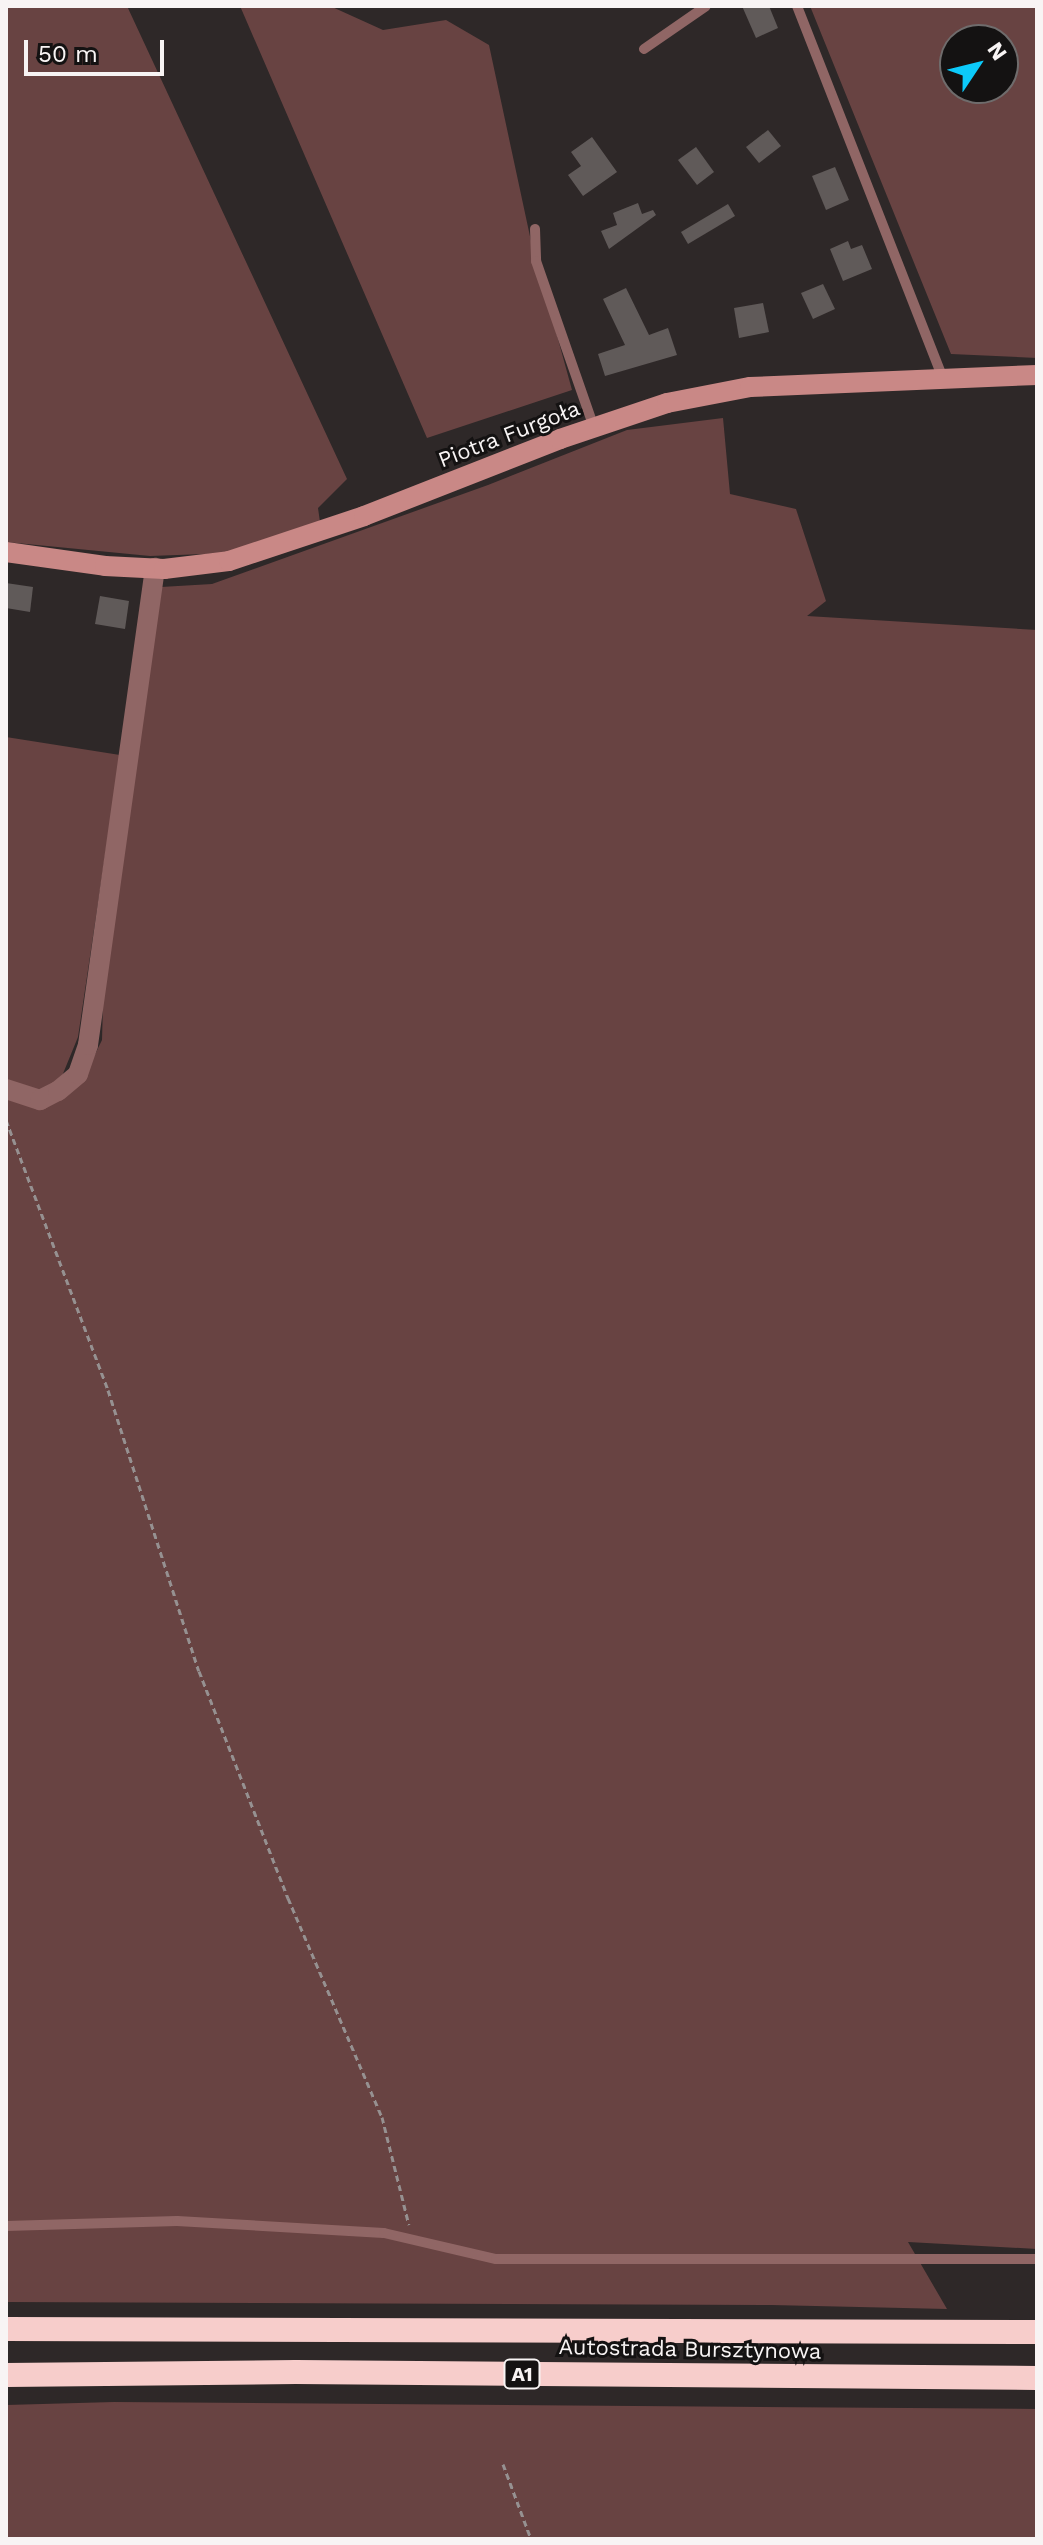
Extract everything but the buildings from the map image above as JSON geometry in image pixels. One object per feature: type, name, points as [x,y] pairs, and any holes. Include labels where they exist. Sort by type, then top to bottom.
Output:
[{"type":"highway","name":"Autostrada Bursztynowa","points":[[6,2329],[1037,2332]]},
{"type":"highway","name":"Autostrada Bursztynowa","points":[[6,2375],[296,2372],[1037,2378]]},
{"type":"street","name":"Piotra Furgoła","points":[[6,552],[105,566],[155,568],[229,561],[364,516],[667,403],[750,387],[1037,375]]},
{"type":"street","points":[[6,1089],[40,1100],[58,1091],[78,1074],[88,1045],[155,568]]},
{"type":"lane","points":[[644,49],[706,6]]},
{"type":"lane","points":[[797,6],[943,378]]},
{"type":"lane","points":[[535,229],[536,261],[594,428]]},
{"type":"lane","points":[[6,2226],[177,2221],[384,2233],[496,2259],[1037,2259]]},
{"type":"path","points":[[6,1120],[108,1390],[199,1671],[288,1898],[382,2117],[413,2240]]},
{"type":"path","points":[[503,2464],[531,2539]]},
{"type":"shaded area","points":[[6,6],[127,6],[347,479],[318,508],[320,522],[232,553],[150,556],[6,542]]},
{"type":"shaded area","points":[[240,6],[330,6],[383,30],[446,20],[489,45],[531,241],[572,390],[427,438]]},
{"type":"shaded area","points":[[810,6],[1037,6],[1037,358],[951,354]]},
{"type":"shaded area","points":[[723,418],[730,494],[796,509],[826,601],[807,616],[1037,630],[1037,2249],[908,2242],[947,2309],[771,2305],[6,2302],[6,737],[120,755],[78,1037],[60,1081],[80,1085],[102,1040],[103,1003],[161,587],[212,584],[488,485],[627,430]]},
{"type":"shaded area","points":[[114,2402],[1037,2409],[1037,2539],[6,2539],[6,2405]]}]
